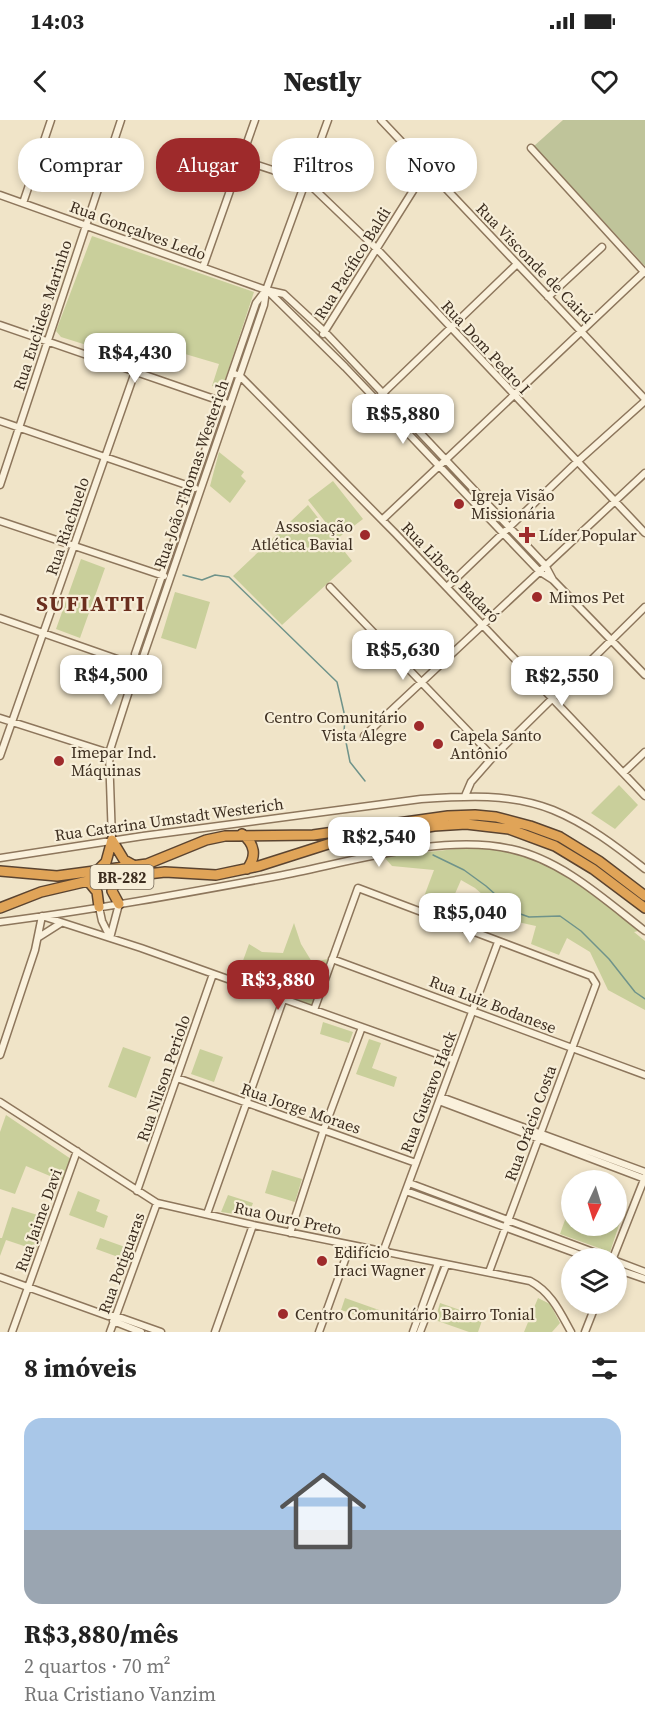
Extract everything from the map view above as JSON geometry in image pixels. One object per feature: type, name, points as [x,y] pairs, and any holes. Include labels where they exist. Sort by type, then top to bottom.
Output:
[{"type":"highway","name":"BR-282","points":[[0,871],[57,876],[147,864],[206,840],[242,834],[313,835],[448,816],[496,817],[530,826],[571,843],[645,896]]},
{"type":"highway","name":"BR-282","points":[[0,908],[41,892],[88,881],[165,872],[216,876],[328,844],[434,826],[483,825],[509,829],[566,852],[620,888],[645,908]]},
{"type":"highway","points":[[242,834],[249,839],[254,855],[247,869]]},
{"type":"highway","points":[[112,840],[124,860],[133,866]]},
{"type":"highway","points":[[97,871],[106,862],[112,840]]},
{"type":"highway","points":[[116,878],[112,891],[119,904]]},
{"type":"highway","points":[[88,881],[97,892],[99,907]]},
{"type":"street","points":[[23,203],[51,120]]},
{"type":"street","name":"Rua Euclides Marinho","points":[[0,485],[121,120]]},
{"type":"street","points":[[249,138],[255,120]]},
{"type":"street","name":"Rua João Thomas Westerich","points":[[322,138],[328,120]]},
{"type":"street","name":"Rua Visconde de Cairú","points":[[381,120],[397,138]]},
{"type":"street","points":[[382,520],[645,272],[531,148]]},
{"type":"street","points":[[202,267],[230,192]]},
{"type":"street","name":"Rua João Thomas Westerich","points":[[236,374],[254,334],[264,305],[266,290],[302,192]]},
{"type":"street","name":"Rua Dom Pedro I","points":[[317,192],[377,249],[645,533]]},
{"type":"street","name":"Rua Pacífico Baldi","points":[[318,339],[325,332],[412,192]]},
{"type":"street","name":"Rua Visconde de Cairú","points":[[447,192],[645,400]]},
{"type":"street","name":"Rua Gonçalves Ledo","points":[[0,195],[266,290],[284,294],[325,332],[416,427],[545,565],[553,580]]},
{"type":"street","points":[[548,297],[602,247]]},
{"type":"street","points":[[376,399],[517,264]]},
{"type":"street","name":"Rua Gonçalves Ledo","points":[[266,290],[318,339],[539,571],[553,580],[645,675]]},
{"type":"street","name":"Rua João Thomas Westerich","points":[[137,666],[135,654],[148,615],[210,438],[226,403],[256,303],[266,290]]},
{"type":"street","points":[[0,325],[226,403]]},
{"type":"street","points":[[247,332],[254,334]]},
{"type":"street","points":[[345,367],[352,360]]},
{"type":"street","name":"Rua Riachuelo","points":[[0,756],[135,372]]},
{"type":"street","name":"Rua Libero Badaró","points":[[236,374],[447,587],[645,796]]},
{"type":"street","points":[[447,587],[645,400]]},
{"type":"street","name":"Rua João Thomas Westerich","points":[[112,840],[109,753],[137,666],[143,657],[218,441],[226,403]]},
{"type":"street","points":[[0,421],[201,490]]},
{"type":"street","points":[[409,434],[416,427]]},
{"type":"street","points":[[210,438],[218,441]]},
{"type":"street","points":[[364,736],[645,473]]},
{"type":"street","points":[[471,501],[479,494]]},
{"type":"street","points":[[0,520],[170,578]]},
{"type":"street","points":[[178,529],[187,532]]},
{"type":"street","points":[[330,587],[493,757]]},
{"type":"street","points":[[465,796],[471,782],[493,757],[645,607]]},
{"type":"street","points":[[148,615],[156,618]]},
{"type":"street","points":[[0,618],[137,666]]},
{"type":"street","points":[[0,718],[109,753]]},
{"type":"street","points":[[623,773],[645,752]]},
{"type":"street","name":"Rua Catarina Umstadt Westerich","points":[[0,858],[112,840],[421,799],[465,796],[503,798],[552,809],[594,831],[645,869]]},
{"type":"street","points":[[0,922],[119,904],[386,854],[445,845],[488,844],[513,849],[561,870],[645,931]]},
{"type":"street","points":[[314,1010],[358,888],[498,942]]},
{"type":"street","points":[[110,938],[119,904]]},
{"type":"street","points":[[99,907],[102,921],[110,938]]},
{"type":"street","points":[[42,916],[454,1060]]},
{"type":"street","points":[[0,1055],[39,937],[42,916]]},
{"type":"street","points":[[39,937],[61,922]]},
{"type":"street","name":"Rua Orácio Costa","points":[[489,1272],[596,984],[591,976],[498,942]]},
{"type":"street","name":"Rua Gustavo Hack","points":[[383,1252],[498,942]]},
{"type":"street","name":"Rua Luiz Bodanese","points":[[332,959],[645,1075]]},
{"type":"street","name":"Rua Nilson Periolo","points":[[137,1191],[213,974]]},
{"type":"street","points":[[207,1214],[283,1000]]},
{"type":"street","points":[[290,1233],[324,1130],[362,1028]]},
{"type":"street","name":"Rua Jorge Moraes","points":[[177,1078],[416,1163]]},
{"type":"street","points":[[440,1099],[645,1177],[617,1248]]},
{"type":"street","name":"Rua Ouro Preto","points":[[0,1102],[157,1203],[350,1246],[530,1281],[542,1287],[549,1295],[571,1331]]},
{"type":"street","name":"Rua Jaime Davi","points":[[12,1332],[77,1151]]},
{"type":"street","points":[[409,1183],[548,1235],[571,1248]]},
{"type":"street","points":[[406,1191],[545,1242],[569,1248]]},
{"type":"street","points":[[438,1203],[441,1195]]},
{"type":"street","name":"Rua Potiguaras","points":[[110,1332],[157,1203]]},
{"type":"street","points":[[468,1214],[470,1206]]},
{"type":"street","points":[[214,1332],[253,1225]]},
{"type":"street","points":[[545,1242],[548,1235]]},
{"type":"street","points":[[319,1332],[350,1246]]},
{"type":"street","points":[[413,1332],[424,1311],[442,1264]]},
{"type":"street","points":[[627,1265],[645,1272]]},
{"type":"street","points":[[627,1273],[645,1279]]},
{"type":"street","points":[[0,1276],[108,1316],[141,1332]]},
{"type":"street","points":[[420,1332],[424,1311]]},
{"type":"street","points":[[571,1331],[585,1331],[592,1314]]},
{"type":"street","points":[[115,1319],[161,1332]]},
{"type":"green space","points":[[563,120],[645,120],[645,266],[534,146]]},
{"type":"green space","points":[[92,236],[254,292],[222,389],[212,386],[219,364],[158,346],[141,362],[61,337],[56,331]]},
{"type":"green space","points":[[219,452],[244,472],[241,476],[246,481],[230,503],[210,486]]},
{"type":"green space","points":[[333,481],[363,519],[338,538],[308,500]]},
{"type":"green space","points":[[308,505],[352,561],[282,625],[233,576]]},
{"type":"green space","points":[[81,559],[105,568],[80,638],[56,629]]},
{"type":"green space","points":[[175,592],[210,602],[196,649],[161,638]]},
{"type":"green space","points":[[619,785],[638,805],[615,829],[591,813]]},
{"type":"green space","points":[[473,847],[513,850],[561,870],[642,930],[634,932],[645,941],[645,1010],[608,990],[590,952],[567,938],[559,955],[531,944],[536,926],[513,921],[475,888],[461,880],[447,912],[422,902],[434,870],[392,866],[384,857]]},
{"type":"green space","points":[[294,923],[301,944],[312,962],[328,959],[313,1006],[236,980],[249,944],[262,952],[283,953]]},
{"type":"green space","points":[[323,1022],[353,1032],[349,1043],[320,1034]]},
{"type":"green space","points":[[369,1039],[381,1043],[372,1068],[397,1077],[394,1087],[356,1074]]},
{"type":"green space","points":[[123,1047],[151,1057],[136,1098],[108,1087]]},
{"type":"green space","points":[[200,1049],[223,1057],[214,1082],[191,1074]]},
{"type":"green space","points":[[6,1115],[71,1159],[62,1181],[26,1166],[15,1194],[0,1189],[0,1132]]},
{"type":"green space","points":[[272,1170],[302,1179],[295,1202],[265,1193]]},
{"type":"green space","points":[[78,1191],[100,1200],[96,1211],[108,1216],[104,1228],[69,1215]]},
{"type":"green space","points":[[228,1195],[253,1203],[248,1216],[221,1212]]},
{"type":"green space","points":[[12,1207],[47,1218],[36,1250],[6,1240],[0,1256],[0,1238],[2,1238]]},
{"type":"green space","points":[[566,1236],[615,1236],[611,1248],[599,1248]]},
{"type":"green space","points":[[100,1238],[136,1251],[132,1262],[96,1249]]},
{"type":"green space","points":[[345,1298],[379,1310],[375,1321],[341,1310]]},
{"type":"green space","points":[[538,1298],[550,1304],[560,1323],[552,1332],[524,1332]]},
{"type":"green space","points":[[440,1303],[483,1318],[478,1332],[469,1332],[435,1320]]},
{"type":"waterway","points":[[183,575],[202,580],[215,575],[229,577],[337,682],[345,717],[344,732],[350,762],[365,781]]},
{"type":"waterway","points":[[433,855],[464,870],[515,912],[529,917],[560,916],[581,931],[609,959],[635,992],[645,999]]},
{"type":"place","name":"Igreja Visão Missionária","points":[[459,504]]},
{"type":"place","name":"Assosiação Atlética Bavial","points":[[365,535]]},
{"type":"place","name":"Líder Popular","points":[[527,535]]},
{"type":"place","name":"Mimos Pet","points":[[537,597]]},
{"type":"place","name":"Centro Comunitário Vista Alegre","points":[[419,726]]},
{"type":"place","name":"Capela Santo Antônio","points":[[438,744]]},
{"type":"place","name":"Imepar Ind. Máquinas","points":[[59,761]]},
{"type":"place","name":"Edifício Iraci Wagner","points":[[322,1261]]},
{"type":"place","name":"Centro Comunitário Bairro Tonial","points":[[283,1314]]},
{"type":"district","name":"SUFIATTI","points":[[91,603]]}]
